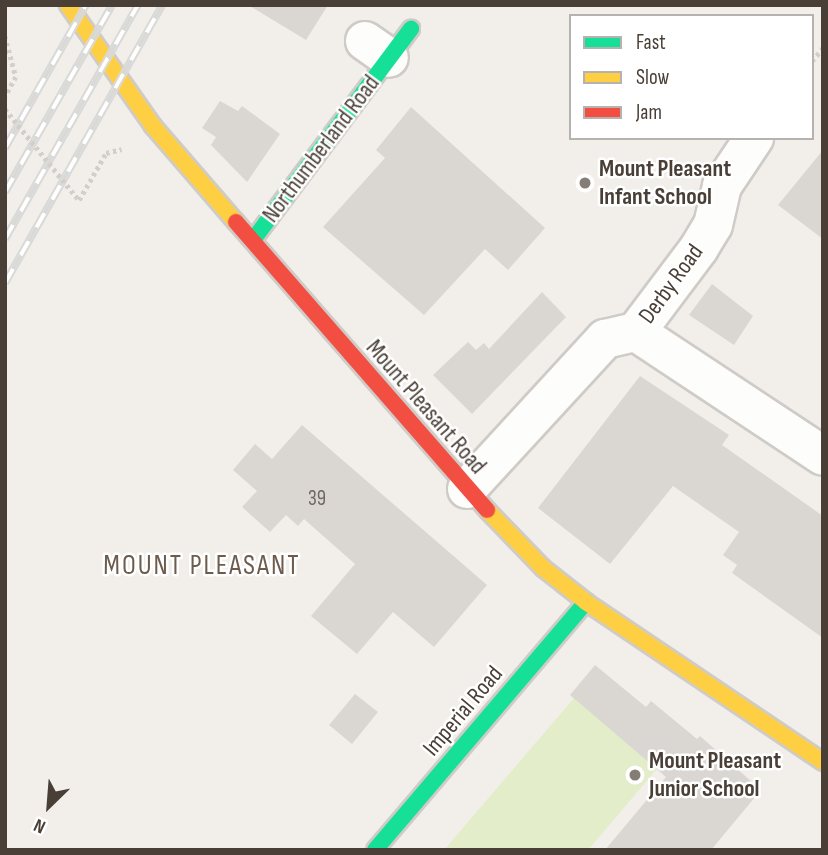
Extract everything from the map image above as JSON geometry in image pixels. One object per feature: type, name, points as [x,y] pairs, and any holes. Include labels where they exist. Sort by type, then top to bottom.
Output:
[{"type":"street","name":"Mount Pleasant Road","points":[[68,5],[153,126],[467,489],[543,568],[586,602],[823,762]]},
{"type":"street","name":"Northumberland Road","points":[[253,240],[389,42]]},
{"type":"street","name":"Derby Road","points":[[467,489],[605,339],[636,332],[713,225],[722,186],[753,140]]},
{"type":"street","points":[[636,332],[823,456]]},
{"type":"street","name":"Imperial Road","points":[[375,850],[586,602]]},
{"type":"path","points":[[5,36],[16,77],[5,97]]},
{"type":"path","points":[[5,108],[79,200],[106,153],[127,148]]},
{"type":"green space","points":[[574,698],[657,769],[588,850],[444,850]]},
{"type":"building","points":[[248,5],[328,5],[306,40]]},
{"type":"building","points":[[220,101],[238,111],[242,106],[280,134],[247,182],[211,145],[216,137],[202,128]]},
{"type":"building","points":[[411,107],[545,228],[508,270],[485,249],[424,315],[323,227],[385,158],[376,150]]},
{"type":"building","points":[[823,150],[823,239],[778,205]]},
{"type":"building","points":[[712,284],[753,316],[734,345],[689,315]]},
{"type":"building","points":[[542,292],[566,317],[472,414],[433,375],[468,342],[476,350],[484,343],[489,349]]},
{"type":"building","points":[[640,376],[729,435],[722,445],[823,516],[823,638],[732,573],[737,565],[723,555],[739,532],[673,486],[610,564],[538,508]]},
{"type":"building","points":[[302,425],[487,585],[434,647],[393,612],[357,654],[311,616],[355,564],[304,519],[298,526],[286,515],[270,532],[242,507],[257,491],[233,470],[255,444],[272,459]]},
{"type":"building","points":[[595,665],[646,707],[651,701],[697,739],[700,736],[761,790],[711,850],[605,850],[666,777],[570,695]]},
{"type":"building","points":[[355,694],[378,712],[352,744],[329,725]]},
{"type":"railway","points":[[5,148],[86,5]]},
{"type":"railway","points":[[5,192],[112,5]]},
{"type":"railway","points":[[5,239],[138,5]]},
{"type":"railway","points":[[5,283],[162,5]]},
{"type":"traffic: fast","points":[[253,240],[411,29]]},
{"type":"traffic: fast","points":[[375,850],[586,602]]},
{"type":"traffic: slow","points":[[68,5],[153,126],[236,222]]},
{"type":"traffic: slow","points":[[487,510],[543,568],[586,602],[823,762]]},
{"type":"traffic: jam","points":[[236,222],[487,510]]},
{"type":"place","name":"Mount Pleasant Infant School","points":[[585,183]]},
{"type":"place","name":"Mount Pleasant Junior School","points":[[635,775]]},
{"type":"district","name":"MOUNT PLEASANT","points":[[202,566]]}]
